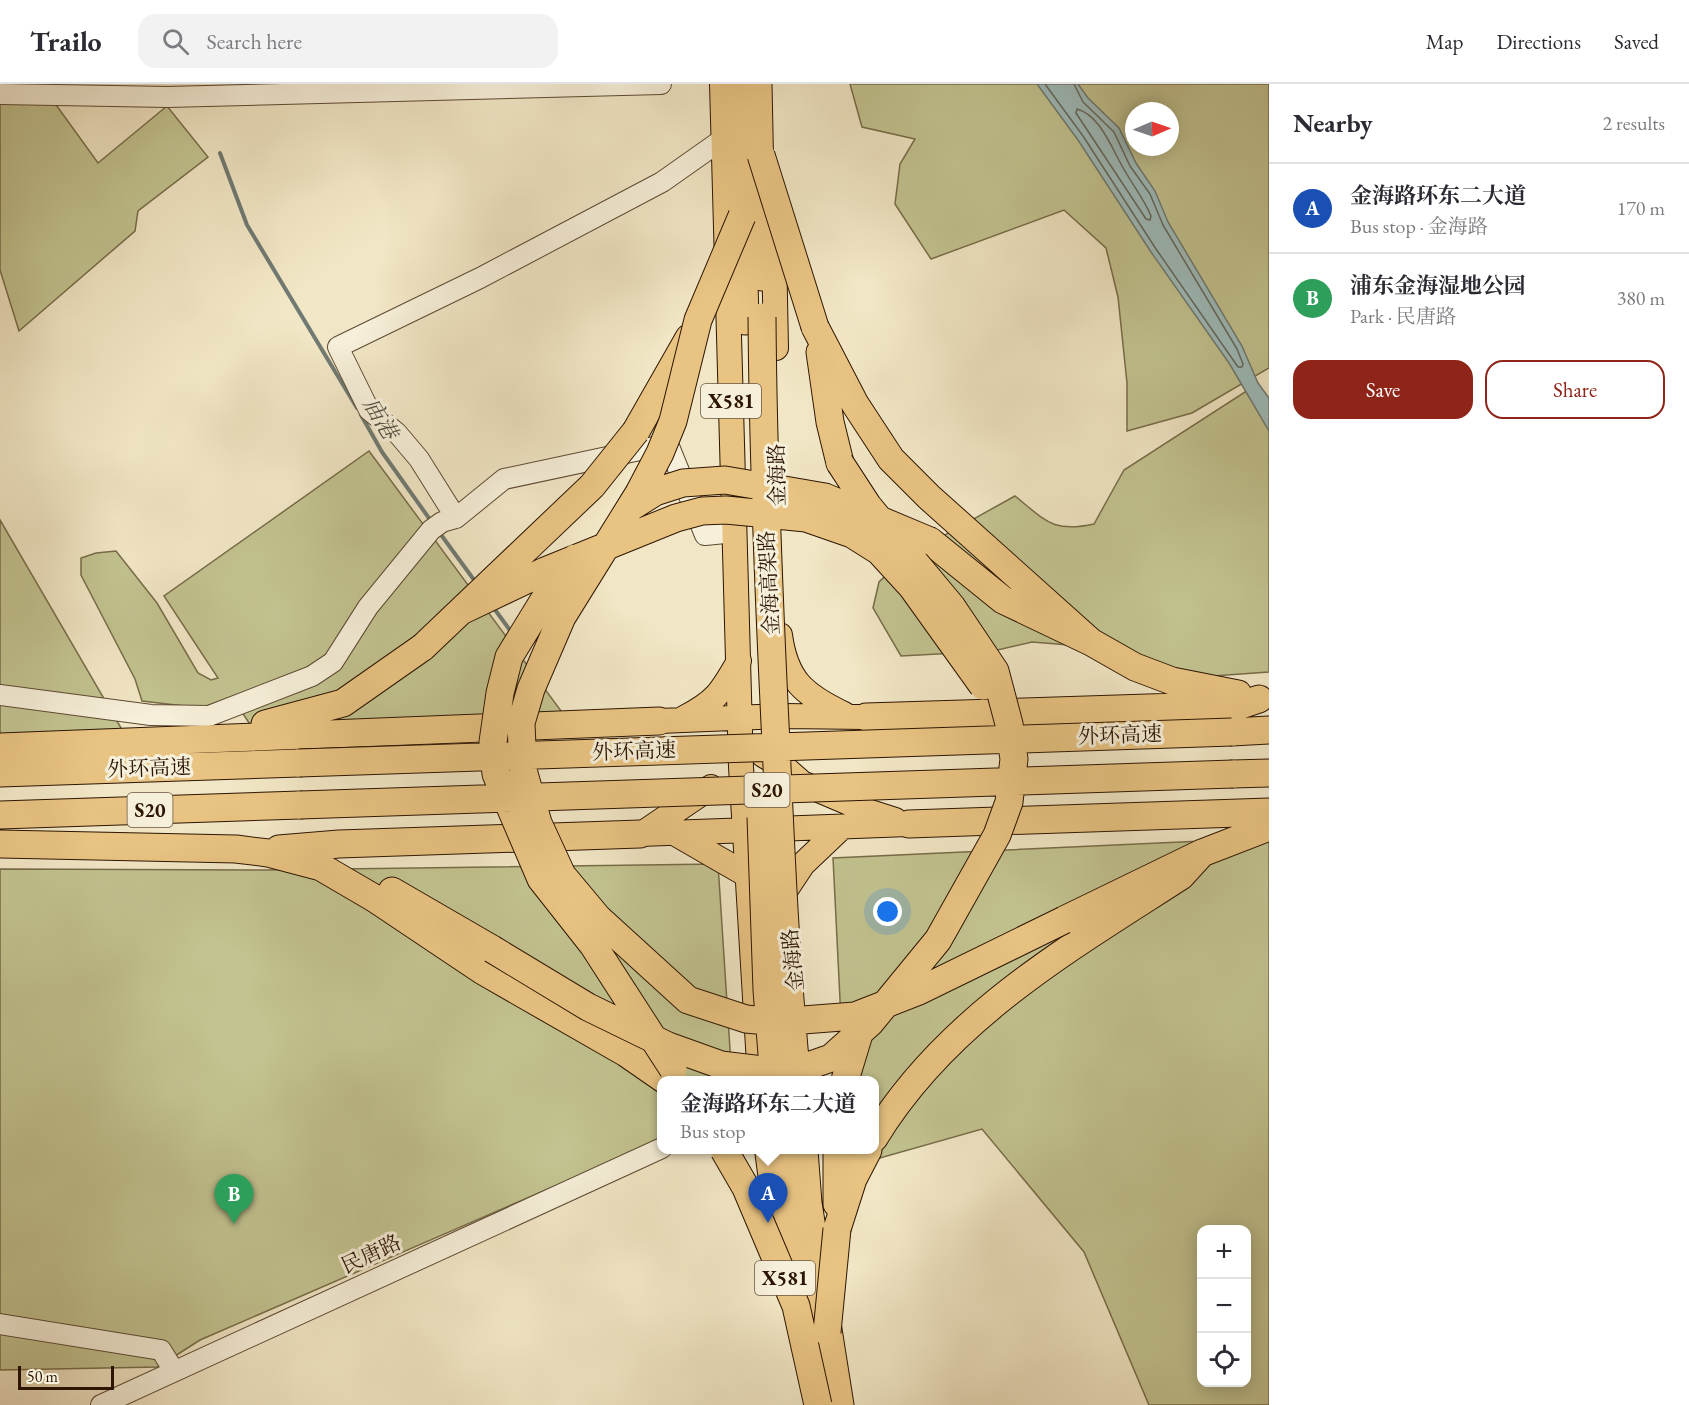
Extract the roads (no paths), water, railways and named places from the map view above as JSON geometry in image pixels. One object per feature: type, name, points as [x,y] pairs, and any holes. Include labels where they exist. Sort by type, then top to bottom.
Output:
[{"type":"highway","name":"金海高架路","points":[[739,84],[766,978],[774,1076]]},
{"type":"highway","name":"金海高架路","points":[[759,84],[764,480],[788,988],[797,1076]]},
{"type":"highway","points":[[488,960],[668,1046],[721,1065],[788,1073],[831,1058],[870,1023],[893,996],[938,940],[997,835],[1009,802],[1014,759],[1009,724],[995,671],[952,607],[868,506],[840,463],[830,422],[815,327],[761,155]]},
{"type":"highway","points":[[193,739],[290,719],[343,703],[423,647],[592,486],[636,431],[698,321],[742,216]]},
{"type":"highway","points":[[698,321],[673,421],[660,453],[639,493],[562,617],[531,689],[521,723],[523,770],[538,823],[562,875],[606,926],[688,1000],[746,1019],[777,1022],[855,1016],[919,991],[1202,853],[1269,827]]},
{"type":"highway","points":[[815,327],[855,404],[891,459],[929,498],[1091,642]]},
{"type":"highway","points":[[677,1076],[593,945],[541,879],[496,774],[492,742],[509,657],[547,595],[597,529],[655,492],[683,483],[724,480],[825,497],[930,541],[1003,600],[1091,642],[1135,667],[1172,681],[1264,699]]},
{"type":"highway","points":[[461,610],[545,571],[667,521],[702,511],[726,510],[806,518],[852,534],[879,551],[912,587],[982,685],[993,714],[998,764],[992,801],[980,835],[893,980],[863,1022],[846,1076]]},
{"type":"highway","points":[[856,716],[1241,705],[1264,699]]},
{"type":"highway","points":[[0,747],[670,721]]},
{"type":"highway","name":"外环高速","points":[[0,773],[1269,730]]},
{"type":"highway","name":"外环高速","points":[[0,815],[1269,773]]},
{"type":"highway","points":[[909,824],[1269,812]]},
{"type":"highway","points":[[268,853],[286,846],[640,834]]},
{"type":"highway","points":[[0,844],[236,849],[268,853],[321,867],[350,871],[377,884],[659,1076]]},
{"type":"highway","points":[[879,1129],[900,1097],[947,1045],[1008,991],[1181,876],[1202,853]]},
{"type":"highway","points":[[727,1154],[746,1188],[796,1306],[819,1405]]},
{"type":"highway","points":[[782,1154],[819,1405]]},
{"type":"highway","points":[[805,1154],[827,1332],[840,1405]]},
{"type":"highway","points":[[827,1332],[837,1229],[837,1154]]},
{"type":"highway","points":[[837,1229],[853,1179],[866,1154]]},
{"type":"main road","name":"金海路","points":[[722,84],[741,767],[760,1076]]},
{"type":"main road","name":"金海路","points":[[769,84],[786,820],[783,845],[785,891],[806,1076]]},
{"type":"main road","points":[[780,634],[783,657],[788,671],[806,692],[856,716]]},
{"type":"main road","points":[[670,721],[710,704],[722,692],[739,661]]},
{"type":"main road","points":[[670,721],[741,724],[856,716]]},
{"type":"main road","points":[[745,820],[764,785],[800,754],[835,739],[856,716]]},
{"type":"main road","points":[[670,721],[741,767],[764,785],[786,820]]},
{"type":"main road","points":[[640,834],[763,755],[783,721]]},
{"type":"main road","points":[[741,724],[763,755],[785,768],[802,783],[870,812],[909,824]]},
{"type":"main road","points":[[640,834],[674,833],[745,820],[786,820],[842,827],[909,824]]},
{"type":"main road","points":[[785,891],[803,864],[842,827]]},
{"type":"main road","points":[[674,833],[747,875]]},
{"type":"main road","name":"X581","points":[[768,1154],[776,1222],[807,1405]]},
{"type":"main road","name":"X581","points":[[815,1154],[821,1208],[853,1405]]},
{"type":"street","points":[[0,94],[116,90],[661,84]]},
{"type":"street","points":[[443,523],[419,459],[397,433],[369,410],[338,347],[480,278],[652,187],[723,139]]},
{"type":"street","points":[[0,695],[151,715],[209,716],[312,676],[333,662],[368,607],[443,523],[504,479],[668,444],[705,535],[735,532]]},
{"type":"street","name":"民唐路","points":[[101,1405],[657,1150]]},
{"type":"street","points":[[0,1324],[161,1350],[174,1371]]},
{"type":"water","points":[[1037,84],[1078,84],[1088,98],[1119,128],[1125,140],[1125,156],[1133,156],[1155,191],[1168,222],[1242,346],[1258,383],[1269,398],[1269,431],[1229,363],[1151,252],[1078,140]]},
{"type":"waterway","name":"庙港","points":[[220,153],[247,225],[357,408]]},
{"type":"waterway","name":"庙港","points":[[361,415],[382,452],[431,521]]},
{"type":"waterway","name":"庙港","points":[[439,532],[477,584]]},
{"type":"waterway","name":"庙港","points":[[493,607],[512,633]]},
{"type":"place","name":"金海路环东二大道","points":[[768,1223]]},
{"type":"place","name":"浦东金海湿地公园","points":[[234,1224]]}]
